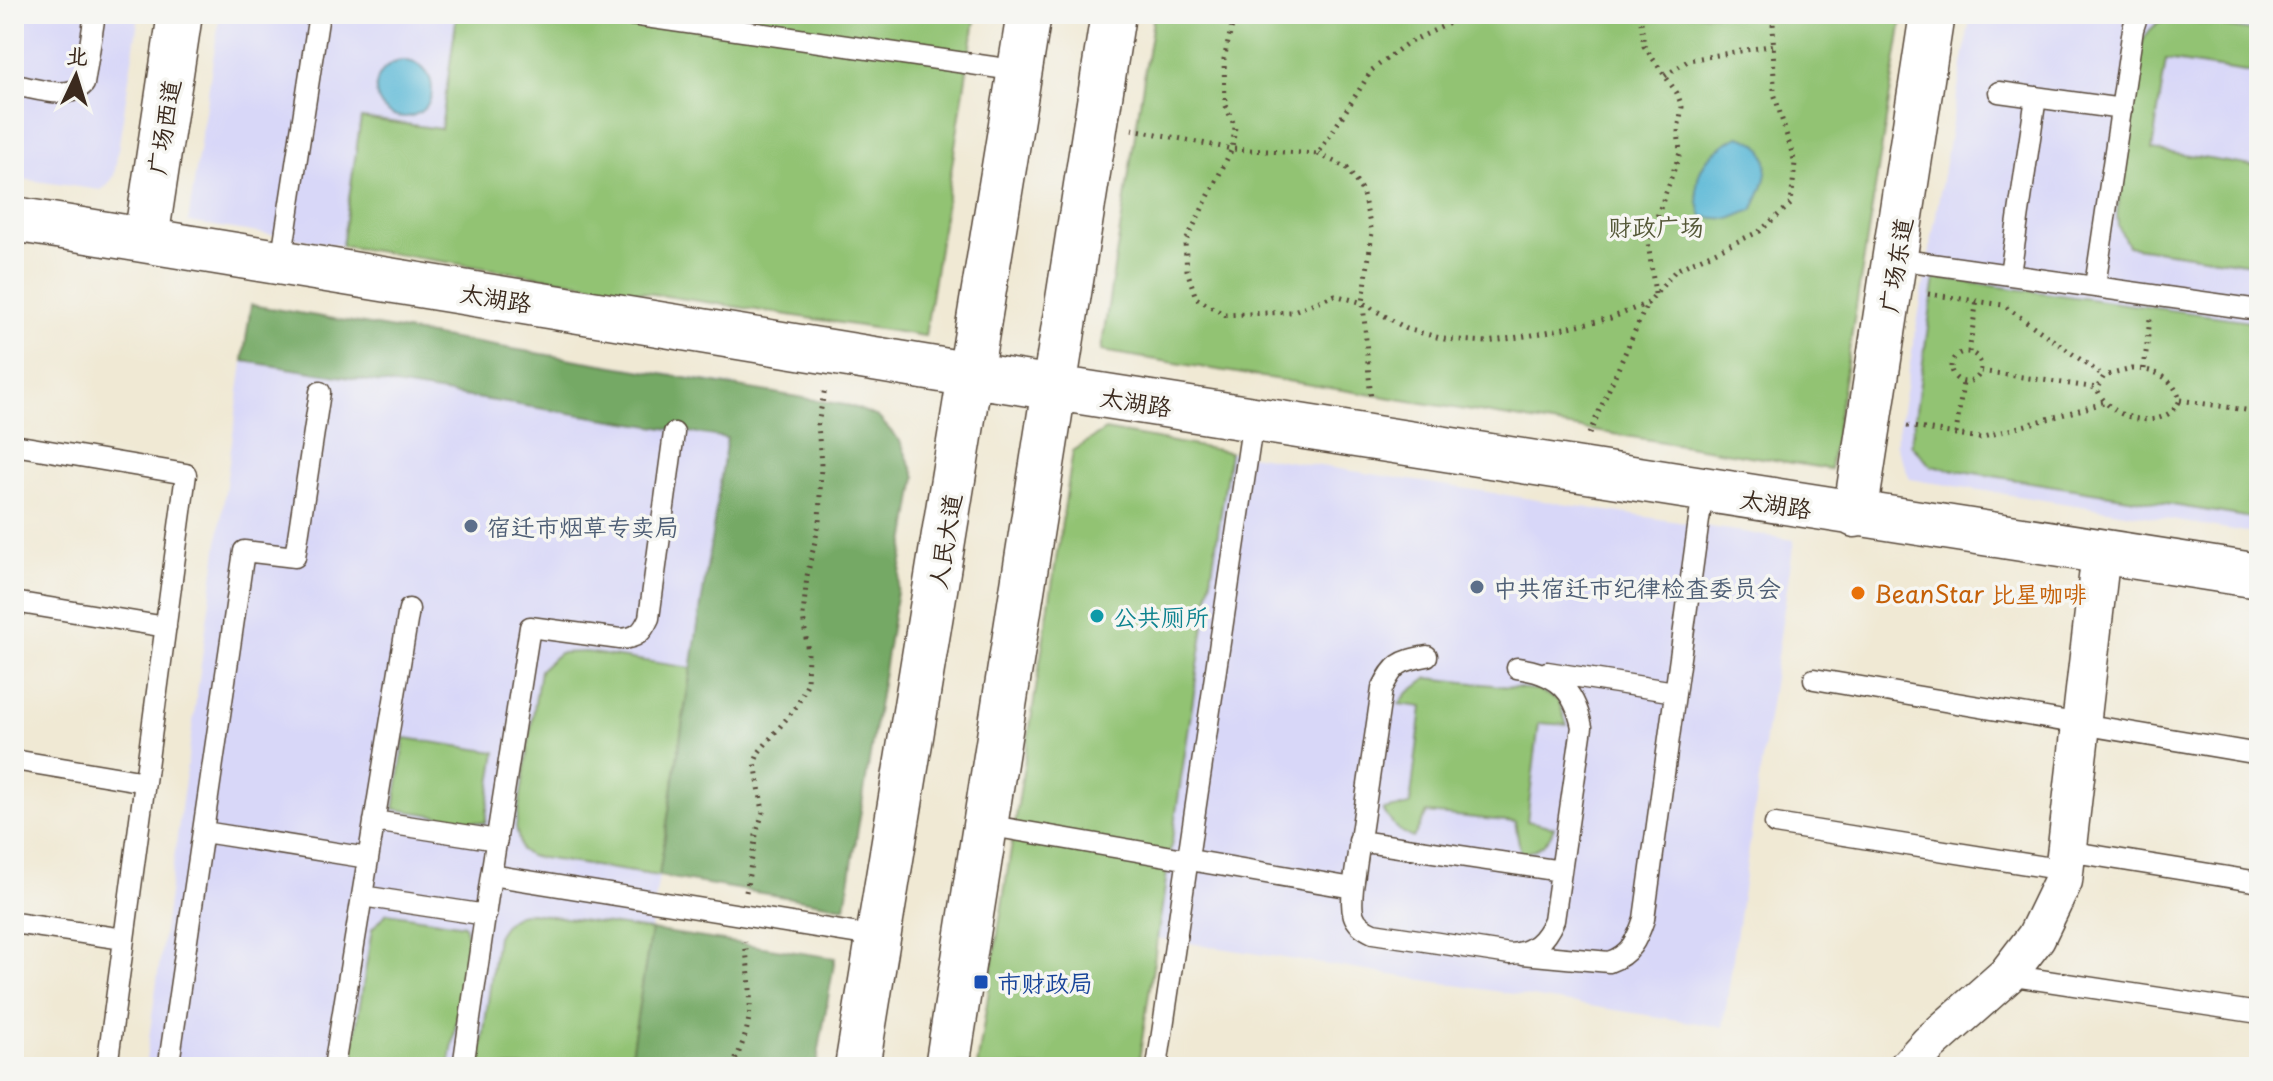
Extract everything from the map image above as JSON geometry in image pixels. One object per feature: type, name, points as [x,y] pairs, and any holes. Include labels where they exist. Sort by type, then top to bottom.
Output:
[{"type":"street","name":"广场西道","points":[[146,239],[180,14]]},
{"type":"street","name":"人民大道","points":[[857,1067],[1029,14]]},
{"type":"street","points":[[947,1067],[1113,14]]},
{"type":"street","name":"广场东道","points":[[1855,515],[1932,14]]},
{"type":"street","name":"太湖路","points":[[14,219],[1253,420],[2259,576]]},
{"type":"street","points":[[1908,1067],[1929,1044],[2007,975],[2036,937],[2063,881],[2101,552]]},
{"type":"lane","points":[[14,85],[66,93],[77,91],[84,84],[95,14]]},
{"type":"lane","points":[[281,262],[319,14]]},
{"type":"lane","points":[[625,14],[1020,71]]},
{"type":"lane","points":[[2095,286],[2133,29],[2138,14]]},
{"type":"lane","points":[[1999,92],[2122,109]]},
{"type":"lane","points":[[2010,274],[2036,97]]},
{"type":"lane","points":[[1894,273],[1981,271],[2259,310]]},
{"type":"lane","points":[[169,1063],[244,551],[295,557],[320,392]]},
{"type":"lane","points":[[1157,1067],[1253,420]]},
{"type":"lane","points":[[463,1067],[530,627],[620,639],[634,638],[643,632],[649,618],[674,433]]},
{"type":"lane","points":[[14,445],[186,474],[107,1067]]},
{"type":"lane","points":[[1427,656],[1406,659],[1392,668],[1382,689],[1353,888],[1351,911],[1354,920],[1361,928],[1373,933],[1510,954],[1609,962],[1621,958],[1631,948],[1644,919],[1703,491]]},
{"type":"lane","points":[[14,602],[166,627]]},
{"type":"lane","points":[[334,1067],[409,609]]},
{"type":"lane","points":[[1517,668],[1675,692]]},
{"type":"lane","points":[[1523,954],[1546,937],[1554,920],[1582,727],[1573,698],[1557,680],[1539,671]]},
{"type":"lane","points":[[1814,679],[2259,754]]},
{"type":"lane","points":[[14,760],[145,782]]},
{"type":"lane","points":[[374,821],[497,840]]},
{"type":"lane","points":[[1775,824],[2259,882]]},
{"type":"lane","points":[[986,825],[1353,888]]},
{"type":"lane","points":[[204,832],[368,858]]},
{"type":"lane","points":[[1359,841],[1561,871]]},
{"type":"lane","points":[[491,875],[878,937]]},
{"type":"lane","points":[[362,896],[486,915]]},
{"type":"lane","points":[[14,923],[124,939]]},
{"type":"lane","points":[[2007,975],[2259,1013]]},
{"type":"path","points":[[1240,14],[1233,21],[1224,59],[1225,104],[1235,127],[1232,149],[1185,243],[1187,270],[1196,298],[1225,315],[1291,312],[1335,295],[1363,303],[1407,329],[1444,339],[1487,342],[1611,318],[1648,303]]},
{"type":"path","points":[[1318,154],[1372,70],[1406,44],[1456,20],[1498,14]]},
{"type":"path","points":[[1640,14],[1644,46],[1677,93],[1682,107],[1678,130],[1680,153],[1648,242],[1655,294]]},
{"type":"path","points":[[1574,470],[1648,303],[1655,294],[1676,270],[1760,231],[1791,204],[1795,163],[1774,93],[1773,14]]},
{"type":"path","points":[[1665,76],[1689,60],[1775,45]]},
{"type":"path","points":[[1096,122],[1232,149],[1318,154],[1347,168],[1362,191],[1372,232],[1363,303],[1374,439]]},
{"type":"path","points":[[1969,352],[1981,271]]},
{"type":"path","points":[[1894,273],[1977,301],[2003,305],[2104,376]]},
{"type":"path","points":[[2144,369],[2153,295]]},
{"type":"path","points":[[732,1067],[743,1045],[752,1002],[742,915],[763,812],[755,762],[759,752],[797,706],[807,684],[808,653],[803,616],[807,576],[819,524],[821,465],[818,424],[831,352]]},
{"type":"path","points":[[1961,352],[1969,352],[1977,356],[1981,371],[1977,378],[1963,383],[1955,379],[1950,365],[1961,352]]},
{"type":"path","points":[[2097,388],[2104,376],[2144,369],[2171,382],[2180,400]]},
{"type":"path","points":[[1981,371],[2097,388]]},
{"type":"path","points":[[1956,434],[1963,383]]},
{"type":"path","points":[[2097,388],[2104,403],[2122,416],[2151,419],[2168,414],[2180,400]]},
{"type":"path","points":[[2180,400],[2259,412]]},
{"type":"path","points":[[1871,420],[1980,438],[2104,403]]},
{"type":"shaded area","points":[[14,14],[139,14],[114,176],[101,190],[14,178]]},
{"type":"shaded area","points":[[220,14],[976,14],[925,336],[188,222]]},
{"type":"shaded area","points":[[1971,14],[2259,14],[2259,534],[1910,479],[1896,444]]},
{"type":"shaded area","points":[[251,305],[736,385],[629,1067],[145,1067]]},
{"type":"shaded area","points":[[1230,452],[1794,540],[1723,1027],[1157,938]]},
{"type":"green space","points":[[457,14],[976,14],[925,336],[342,246],[361,118],[441,129]]},
{"type":"green space","name":"财政广场","points":[[1154,14],[1903,14],[1830,469],[1101,351]]},
{"type":"green space","points":[[2172,18],[2259,32],[2259,74],[2166,60],[2152,150],[2259,167],[2259,265],[2128,246],[2118,226],[2117,213],[2142,42],[2154,26]]},
{"type":"green space","points":[[1935,278],[2259,322],[2259,465],[2253,465],[2248,503],[2259,505],[2259,519],[1931,466],[1911,445]]},
{"type":"green space","points":[[251,305],[851,406],[878,417],[900,441],[916,477],[845,907],[659,876],[727,438],[243,361]]},
{"type":"green space","points":[[1105,430],[1230,452],[1138,1067],[977,1067],[1073,451]]},
{"type":"green space","points":[[586,652],[691,668],[659,876],[529,856],[521,850],[516,827],[540,670],[559,653]]},
{"type":"green space","points":[[1428,678],[1537,690],[1558,700],[1567,725],[1539,723],[1527,821],[1554,827],[1542,845],[1521,854],[1515,822],[1427,813],[1413,838],[1399,830],[1389,819],[1383,810],[1410,805],[1422,707],[1399,704]]},
{"type":"green space","points":[[405,738],[496,752],[485,823],[394,809]]},
{"type":"green space","points":[[387,913],[464,925],[469,944],[449,1067],[350,1067],[372,929]]},
{"type":"green space","points":[[531,913],[651,930],[629,1067],[479,1067],[497,936],[510,919]]},
{"type":"green space","points":[[651,930],[835,958],[816,1067],[629,1067]]},
{"type":"water","points":[[404,61],[424,69],[432,89],[424,109],[404,117],[384,109],[376,89],[384,69]]},
{"type":"water","points":[[1739,136],[1761,148],[1765,157],[1765,178],[1757,200],[1752,210],[1730,219],[1702,217],[1697,190],[1702,168],[1716,151]]},
{"type":"place","name":"宿迁市烟草专卖局","points":[[471,526]]},
{"type":"place","name":"中共宿迁市纪律检查委员会","points":[[1477,587]]},
{"type":"place","name":"BeanStar 比星咖啡","points":[[1858,593]]},
{"type":"place","name":"公共厕所","points":[[1097,616]]},
{"type":"place","name":"市财政局","points":[[981,982]]}]
